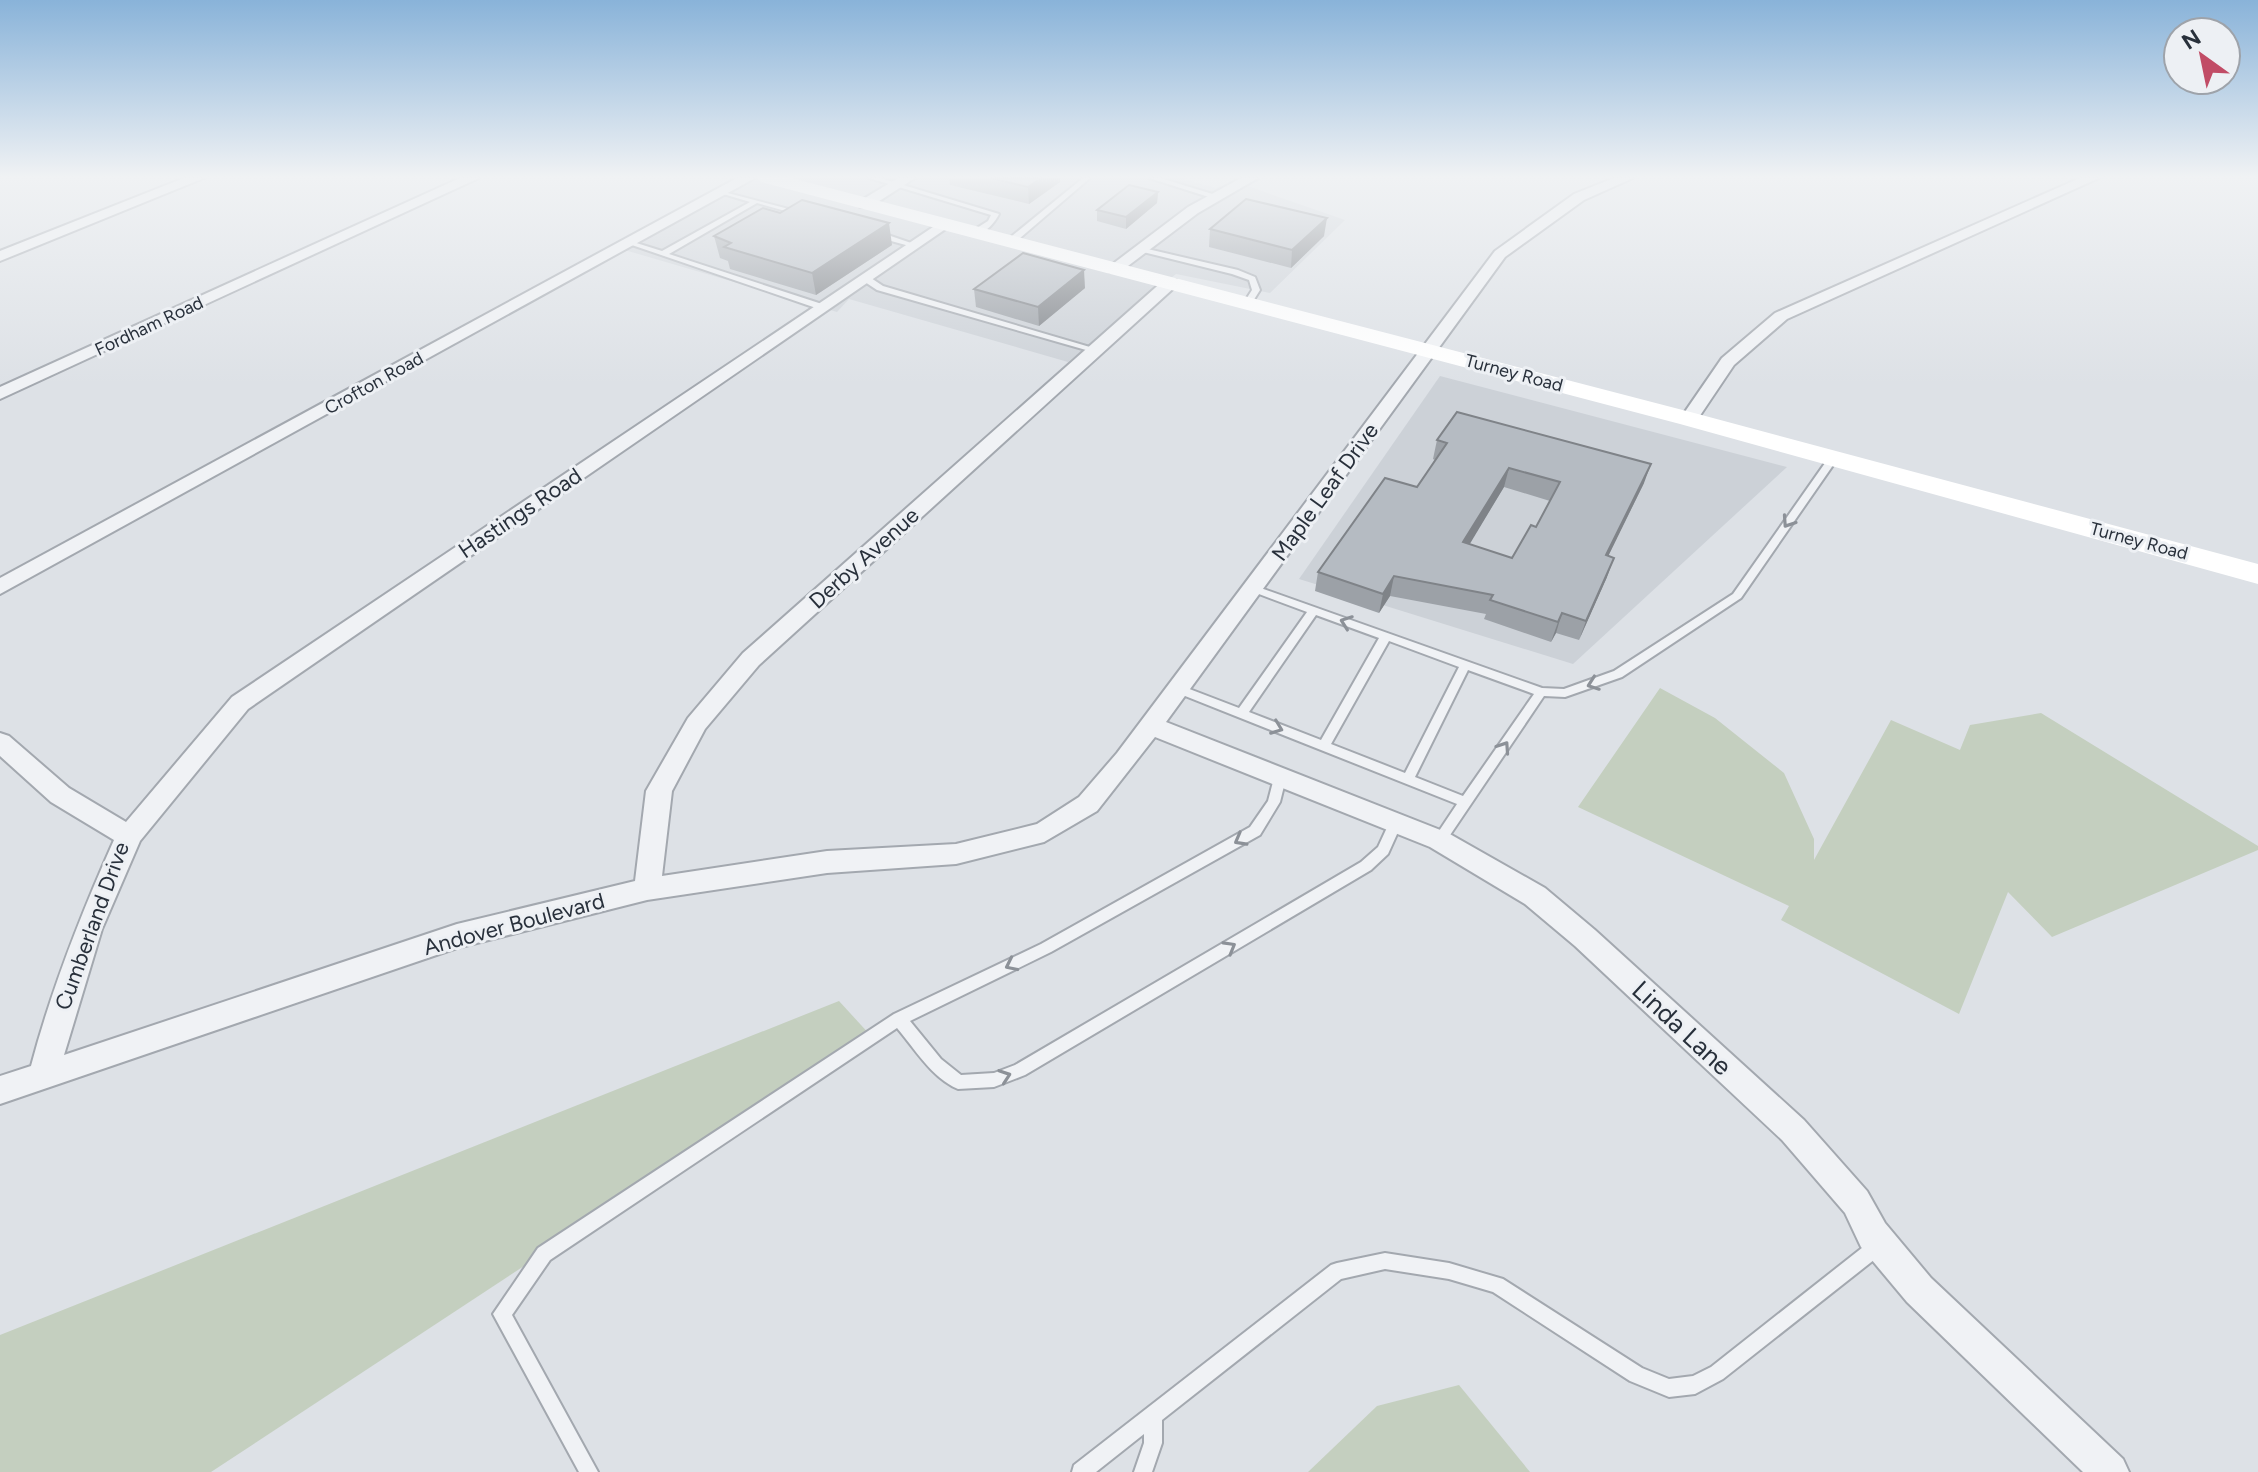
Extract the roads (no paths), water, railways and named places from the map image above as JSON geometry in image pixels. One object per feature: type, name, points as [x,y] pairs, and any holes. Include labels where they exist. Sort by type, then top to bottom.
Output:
[{"type":"main road","name":"Turney Road","points":[[1028,247],[1689,419],[2258,574]]},
{"type":"street","points":[[0,256],[24,247]]},
{"type":"street","name":"Fordham Road","points":[[0,394],[322,247]]},
{"type":"street","name":"Crofton Road","points":[[0,587],[623,247]]},
{"type":"street","name":"Hastings Road","points":[[129,836],[240,703],[911,247]]},
{"type":"street","points":[[1115,269],[1145,247]]},
{"type":"street","name":"Maple Leaf Drive","points":[[1044,832],[1088,804],[1151,726],[1255,589],[1427,351],[1500,254],[1509,247]]},
{"type":"street","points":[[1689,419],[1719,370],[1757,332],[1812,300],[1934,247]]},
{"type":"street","name":"Derby Avenue","points":[[647,889],[659,791],[696,724],[751,659],[1170,283]]},
{"type":"street","name":"Linda Lane","points":[[1151,726],[1439,840],[1535,896],[1597,948],[1793,1130],[1856,1202],[1881,1244],[1919,1290],[2110,1472]]},
{"type":"street","name":"Cumberland Drive","points":[[0,742],[60,795],[129,836],[88,929],[62,1005],[43,1078]]},
{"type":"street","name":"Andover Boulevard","points":[[0,1090],[457,936],[647,889],[827,862],[956,854],[1044,832]]},
{"type":"lane","points":[[641,247],[822,307]]},
{"type":"lane","points":[[663,254],[676,247]]},
{"type":"lane","points":[[1142,249],[1252,279],[1256,290],[1247,304]]},
{"type":"lane","points":[[865,278],[880,288],[1096,350]]},
{"type":"lane","points":[[1255,589],[1541,692],[1565,693],[1618,674],[1737,596],[1833,458]]},
{"type":"lane","points":[[1241,714],[1314,610]]},
{"type":"lane","points":[[1324,746],[1386,636]]},
{"type":"lane","points":[[1408,779],[1465,665]]},
{"type":"lane","points":[[1179,689],[1466,802]]},
{"type":"lane","points":[[1439,840],[1541,692]]},
{"type":"lane","points":[[589,1472],[502,1314],[544,1254],[899,1019],[1046,948],[1255,831],[1274,802],[1280,778]]},
{"type":"lane","points":[[899,1019],[929,1057],[958,1082],[994,1080],[1020,1070],[1366,866],[1383,850],[1396,823]]},
{"type":"lane","points":[[1081,1472],[1337,1271],[1385,1261],[1449,1271],[1497,1285],[1636,1375],[1669,1388],[1695,1385],[1717,1373],[1881,1244]]},
{"type":"lane","points":[[1143,1472],[1153,1443],[1153,1415]]}]
